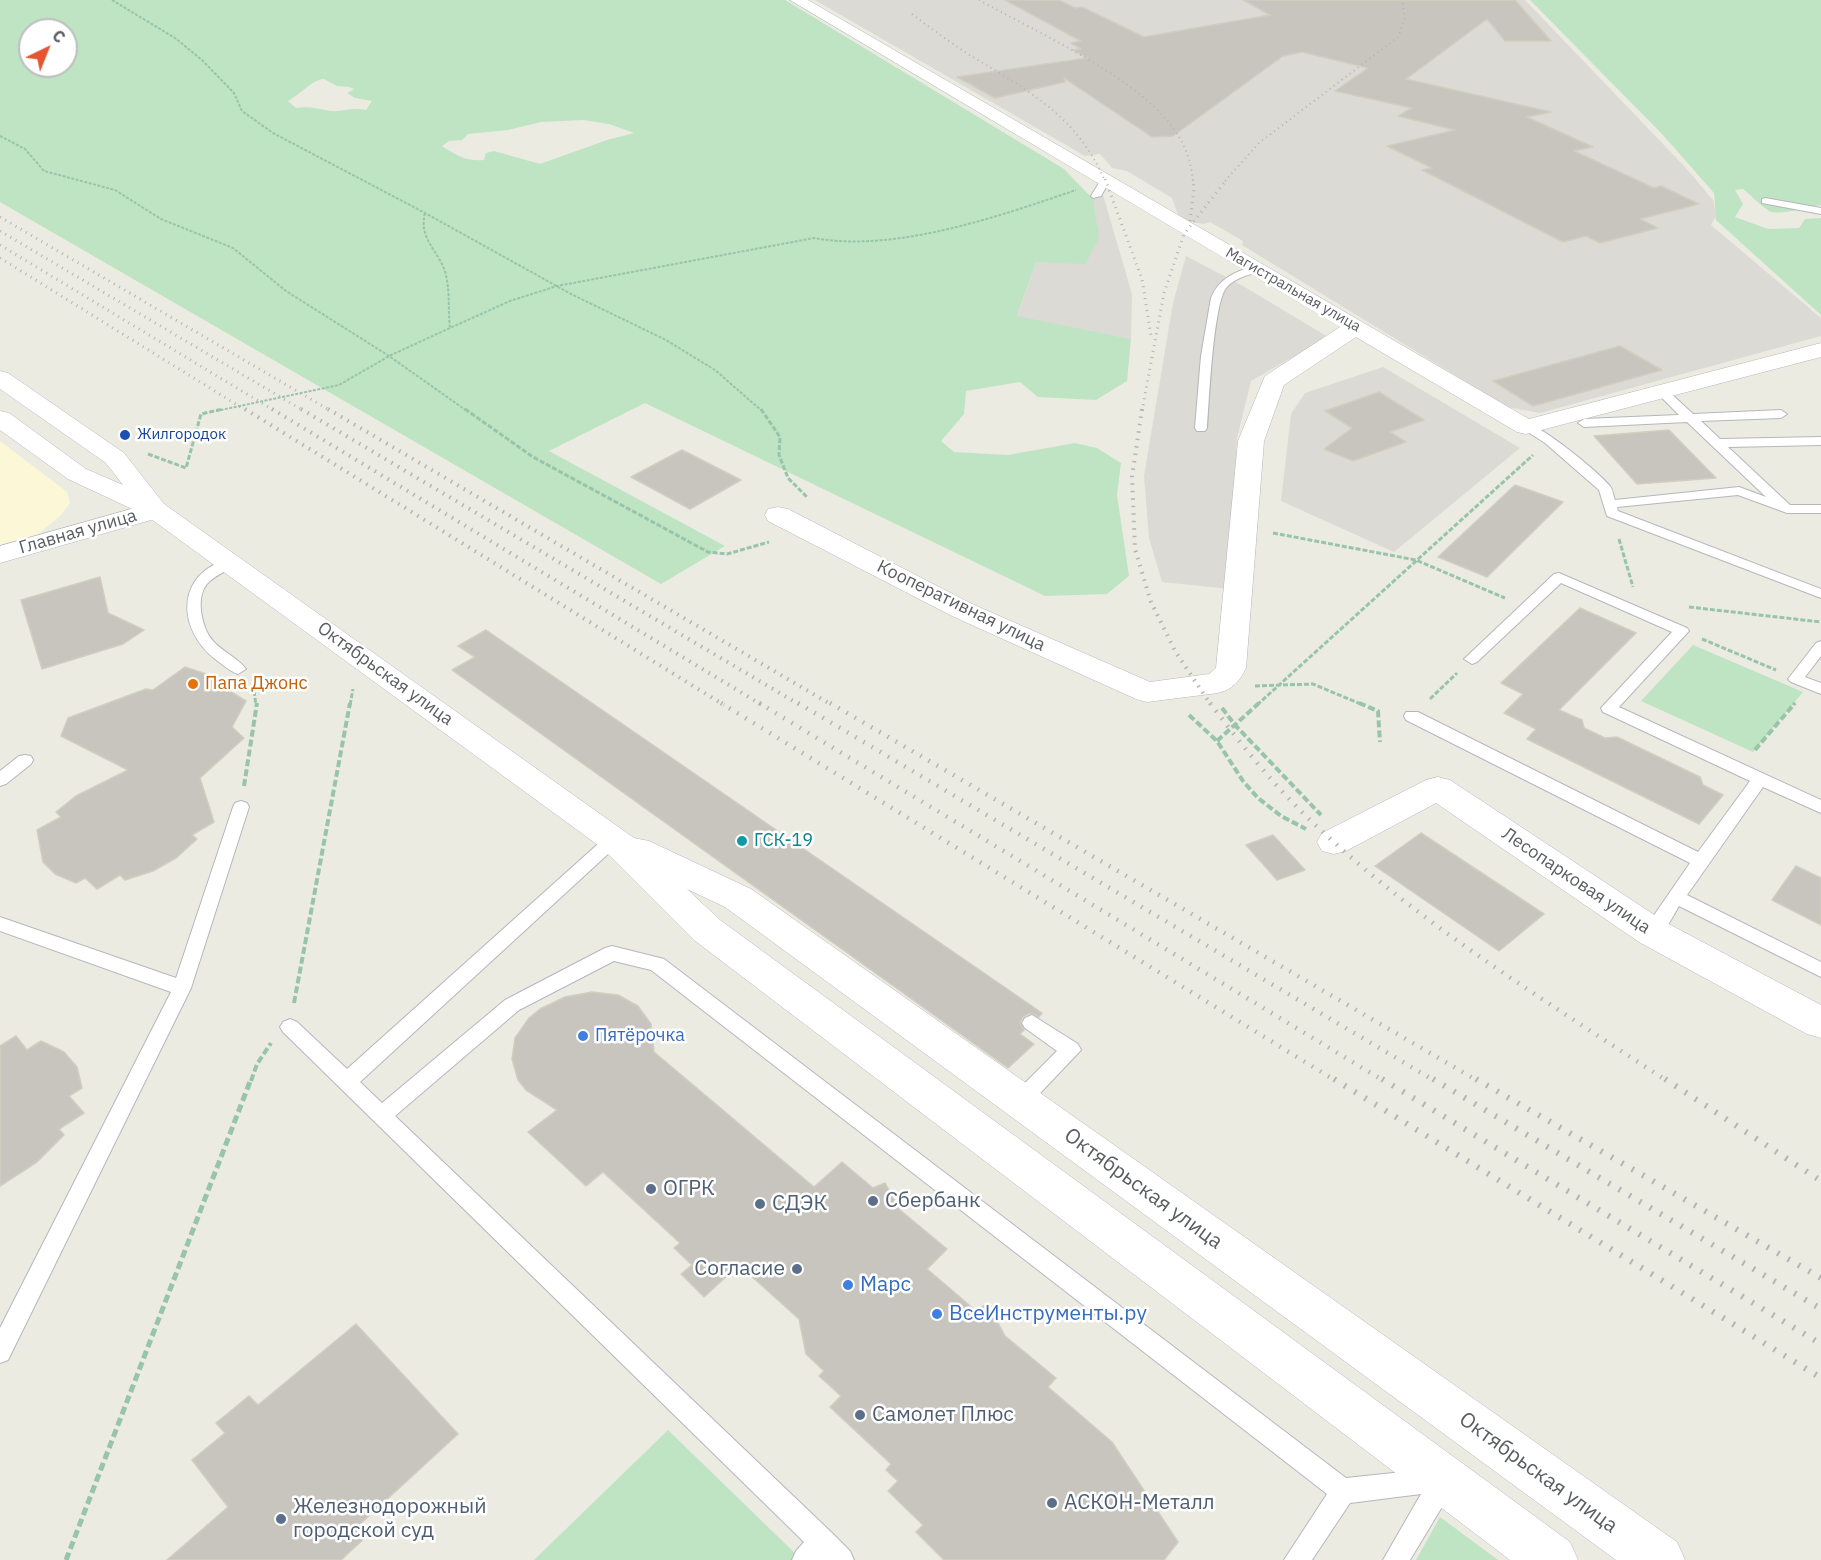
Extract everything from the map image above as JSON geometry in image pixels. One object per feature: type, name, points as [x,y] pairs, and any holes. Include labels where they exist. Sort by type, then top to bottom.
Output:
[{"type":"street","name":"Магистральная улица","points":[[797,0],[1100,188],[1256,269],[1526,427]]},
{"type":"street","points":[[1147,692],[1212,684],[1227,676],[1231,668],[1251,441],[1273,381],[1356,327]]},
{"type":"street","points":[[1526,427],[1821,350]]},
{"type":"street","points":[[0,378],[114,458],[156,510]]},
{"type":"street","points":[[0,418],[77,474],[156,510]]},
{"type":"street","name":"Главная улица","points":[[0,555],[156,510]]},
{"type":"street","name":"Октябрьская улица","points":[[156,510],[614,839],[707,930],[1552,1560]]},
{"type":"street","name":"Кооперативная улица","points":[[778,515],[962,610],[1147,692]]},
{"type":"street","name":"Лесопарковая улица","points":[[1339,839],[1438,788],[1652,932],[1821,1023]]},
{"type":"street","name":"Октябрьская улица","points":[[614,839],[738,898],[965,1050],[1020,1101],[1659,1560]]},
{"type":"lane","points":[[1766,201],[1821,211]]},
{"type":"lane","points":[[1201,428],[1202,395],[1216,295],[1230,279],[1256,269]]},
{"type":"lane","points":[[1661,391],[1787,509]]},
{"type":"lane","points":[[1584,423],[1781,414]]},
{"type":"lane","points":[[1526,427],[1549,440],[1605,489],[1611,508]]},
{"type":"lane","points":[[1716,443],[1821,441]]},
{"type":"lane","points":[[1611,508],[1739,491],[1787,509],[1821,509]]},
{"type":"lane","points":[[1611,508],[1821,594]]},
{"type":"lane","points":[[230,563],[214,571],[201,582],[193,599],[200,634],[212,648],[238,669]]},
{"type":"lane","points":[[1472,659],[1559,577],[1639,607],[1682,631],[1609,708],[1821,807]]},
{"type":"lane","points":[[1809,684],[1821,645]]},
{"type":"lane","points":[[1412,716],[1701,861]]},
{"type":"lane","points":[[0,780],[26,760]]},
{"type":"lane","points":[[1652,932],[1760,778]]},
{"type":"lane","points":[[1,1350],[182,988],[241,807]]},
{"type":"lane","points":[[347,1082],[614,839]]},
{"type":"lane","points":[[1676,897],[1821,970]]},
{"type":"lane","points":[[0,924],[182,988]]},
{"type":"lane","points":[[382,1115],[512,1005],[612,953],[657,964],[1343,1491],[1444,1479]]},
{"type":"lane","points":[[1020,1101],[1071,1050],[1032,1023]]},
{"type":"lane","points":[[290,1027],[841,1560]]},
{"type":"lane","points":[[1396,1560],[1444,1479]]},
{"type":"lane","points":[[1297,1560],[1343,1491]]},
{"type":"lane","points":[[805,1560],[822,1541]]},
{"type":"path","points":[[112,0],[166,32],[202,60],[234,93],[242,111],[273,133],[557,286],[666,340],[715,370],[761,409],[775,428],[780,437],[779,454],[788,478],[812,502]]},
{"type":"path","points":[[0,136],[25,149],[44,171],[115,190],[161,219],[233,248],[286,291],[388,356],[533,457],[708,552],[727,554],[809,531]]},
{"type":"path","points":[[145,453],[186,468],[201,414],[339,385],[388,356],[510,301],[557,286],[814,238],[836,243],[917,236],[1100,188]]},
{"type":"path","points":[[425,213],[421,222],[428,246],[446,272],[450,328]]},
{"type":"path","points":[[1217,741],[1549,440]]},
{"type":"path","points":[[1611,508],[1639,607],[1821,622]]},
{"type":"path","points":[[1243,527],[1416,560],[1527,607]]},
{"type":"path","points":[[1682,631],[1809,684],[1739,769]]},
{"type":"path","points":[[1412,716],[1472,659]]},
{"type":"path","points":[[238,669],[252,683],[257,700],[241,807]]},
{"type":"path","points":[[1212,684],[1235,725],[1339,839]]},
{"type":"path","points":[[1212,684],[1237,686],[1313,684],[1378,711],[1380,742]]},
{"type":"path","points":[[66,1560],[257,1064],[271,1042],[290,1027],[354,688]]},
{"type":"path","points":[[1147,692],[1202,724],[1231,759],[1245,784],[1258,798],[1303,828],[1339,839]]},
{"type":"shaded area","points":[[815,0],[1525,0],[1686,168],[1713,200],[1716,216],[1711,225],[1821,318],[1821,336],[1540,413],[1507,407],[1242,245],[1243,241],[1210,222],[1204,224],[1180,220],[1172,198],[1127,171],[1112,168],[1100,154],[1085,156]]},
{"type":"shaded area","points":[[1103,195],[1132,294],[1131,339],[1017,317],[1036,262],[1093,199],[1090,196]]},
{"type":"shaded area","points":[[1186,256],[1243,286],[1328,337],[1251,381],[1237,438],[1229,589],[1162,582],[1149,538],[1144,476],[1173,303]]},
{"type":"shaded area","points":[[1383,367],[1520,448],[1394,552],[1281,501],[1291,414],[1305,393]]},
{"type":"shaded area","points":[[0,441],[67,492],[70,503],[60,516],[37,535],[0,545]]},
{"type":"green space","points":[[0,0],[785,0],[1064,169],[1093,199],[1099,238],[1085,264],[1036,262],[1017,316],[1131,339],[1127,381],[1096,400],[1038,397],[1020,382],[966,391],[964,414],[941,441],[954,452],[1008,455],[1075,443],[1097,448],[1121,463],[1117,495],[1129,576],[1107,594],[1045,596],[645,403],[549,451],[725,546],[661,584],[0,202]],"holes":[[[324,79],[337,86],[354,89],[347,93],[355,98],[372,101],[366,110],[335,111],[296,108],[288,101],[310,85]],[[583,120],[609,124],[634,133],[607,140],[540,164],[494,151],[486,153],[484,160],[472,160],[457,155],[442,146],[449,141],[462,140],[468,134],[508,130],[541,122]]]},
{"type":"green space","points":[[1530,0],[1821,0],[1821,205],[1774,212],[1766,209],[1743,189],[1735,190],[1743,204],[1735,217],[1768,229],[1799,228],[1805,219],[1821,218],[1821,315],[1716,220],[1714,193],[1663,135]]},
{"type":"green space","points":[[1693,645],[1803,692],[1753,752],[1641,701]]},
{"type":"green space","points":[[668,1430],[802,1560],[534,1560]]},
{"type":"green space","points":[[1440,1517],[1498,1560],[1416,1560]]},
{"type":"building","points":[[1005,0],[1059,0],[1075,8],[1082,7],[1144,37],[1270,15],[1243,0],[1515,0],[1551,41],[1505,41],[1487,19],[1406,79],[1551,112],[1527,117],[1593,147],[1574,151],[1654,188],[1661,186],[1699,204],[1640,219],[1658,228],[1600,243],[1586,236],[1563,242],[1422,170],[1432,168],[1387,146],[1455,130],[1398,116],[1412,108],[1335,91],[1368,68],[1302,52],[1283,56],[1173,136],[1152,137],[1064,78],[1065,82],[995,98],[957,77],[1087,58],[1073,50],[1081,49],[1071,43],[1081,41]]},
{"type":"building","points":[[1620,346],[1662,370],[1533,406],[1493,381]]},
{"type":"building","points":[[1379,392],[1424,420],[1390,432],[1406,442],[1353,461],[1324,449],[1352,428],[1325,411]]},
{"type":"building","points":[[1669,430],[1716,478],[1637,484],[1594,436]]},
{"type":"building","points":[[682,450],[741,480],[690,509],[631,477]]},
{"type":"building","points":[[1515,485],[1563,502],[1487,577],[1438,557]]},
{"type":"building","points":[[100,577],[108,613],[144,630],[123,644],[42,669],[21,600]]},
{"type":"building","points":[[1580,608],[1636,633],[1559,710],[1582,720],[1584,728],[1605,738],[1617,737],[1700,777],[1703,785],[1723,795],[1699,824],[1527,739],[1536,729],[1504,713],[1523,694],[1501,683]]},
{"type":"building","name":"ГСК-19","points":[[486,630],[1042,1013],[1039,1017],[1031,1013],[1024,1016],[1020,1022],[1024,1030],[1020,1034],[1034,1044],[1008,1068],[452,670],[475,657],[458,646]]},
{"type":"building","points":[[185,667],[224,680],[223,687],[246,701],[232,727],[244,738],[200,778],[214,822],[192,835],[197,839],[176,858],[153,871],[125,880],[120,875],[97,889],[85,878],[76,883],[55,874],[43,862],[37,830],[61,817],[56,812],[76,796],[128,770],[61,736],[68,718],[146,689],[153,690]]},
{"type":"building","points":[[1421,833],[1544,914],[1499,951],[1375,866]]},
{"type":"building","points":[[1273,835],[1305,870],[1277,880],[1246,845]]},
{"type":"building","points":[[1796,866],[1821,878],[1821,925],[1772,900]]},
{"type":"building","name":"Марс","points":[[592,992],[618,995],[638,1006],[651,1024],[654,1052],[814,1187],[842,1162],[873,1188],[885,1183],[900,1210],[947,1249],[927,1269],[975,1310],[988,1304],[1005,1336],[1056,1378],[1048,1387],[1112,1442],[1178,1542],[1164,1560],[944,1560],[916,1532],[923,1525],[888,1491],[898,1481],[886,1470],[891,1464],[830,1407],[841,1396],[819,1376],[824,1371],[806,1354],[799,1319],[739,1265],[704,1297],[681,1274],[692,1265],[674,1248],[680,1243],[603,1172],[586,1186],[528,1132],[557,1110],[526,1090],[518,1080],[512,1059],[515,1038],[529,1018],[540,1009],[565,997]]},
{"type":"building","points":[[16,1036],[27,1050],[41,1041],[64,1052],[77,1067],[82,1088],[69,1096],[84,1113],[59,1129],[64,1135],[37,1162],[0,1186],[0,1046]]},
{"type":"building","points":[[356,1324],[458,1434],[359,1525],[368,1535],[341,1560],[167,1560],[228,1507],[192,1460],[225,1433],[216,1423],[249,1396],[258,1405]]},
{"type":"railway","points":[[979,0],[1117,77],[1142,96],[1164,116],[1179,137],[1189,158],[1193,181]]},
{"type":"railway","points":[[1225,181],[1259,143],[1398,37],[1405,19],[1402,0]]},
{"type":"railway","points":[[912,14],[957,47],[1014,82],[1050,108],[1081,139],[1094,158],[1105,181]]},
{"type":"railway","points":[[1105,179],[1142,279],[1151,336]]},
{"type":"railway","points":[[1190,221],[1193,179]]},
{"type":"railway","points":[[1142,411],[1164,293],[1184,234],[1227,179]]},
{"type":"railway","points":[[0,217],[331,411]]},
{"type":"railway","points":[[0,231],[304,411]]},
{"type":"railway","points":[[0,245],[275,411]]},
{"type":"railway","points":[[0,258],[247,411]]},
{"type":"railway","points":[[245,409],[724,705]]},
{"type":"railway","points":[[272,409],[762,705]]},
{"type":"railway","points":[[301,409],[800,705]]},
{"type":"railway","points":[[328,409],[832,705]]},
{"type":"railway","points":[[1142,409],[1132,477],[1135,549],[1151,602],[1175,651],[1211,705]]},
{"type":"railway","points":[[721,703],[1336,1081]]},
{"type":"railway","points":[[759,703],[1384,1081]]},
{"type":"railway","points":[[798,703],[1435,1081]]},
{"type":"railway","points":[[830,703],[1478,1081]]},
{"type":"railway","points":[[1210,703],[1256,762],[1294,804],[1348,855],[1391,891],[1435,925],[1527,989],[1667,1081]]},
{"type":"railway","points":[[1334,1079],[1821,1378]]},
{"type":"railway","points":[[1382,1079],[1821,1344]]},
{"type":"railway","points":[[1433,1079],[1821,1309]]},
{"type":"railway","points":[[1476,1079],[1821,1278]]},
{"type":"railway","points":[[1665,1079],[1821,1181]]},
{"type":"place","name":"Жилгородок","points":[[125,435]]},
{"type":"place","name":"Папа Джонс","points":[[193,684]]},
{"type":"place","name":"ГСК-19","points":[[742,841]]},
{"type":"place","name":"Пятёрочка","points":[[583,1036]]},
{"type":"place","name":"ОГРК","points":[[651,1189]]},
{"type":"place","name":"Сбербанк","points":[[873,1201]]},
{"type":"place","name":"СДЭК","points":[[760,1204]]},
{"type":"place","name":"Согласие","points":[[797,1269]]},
{"type":"place","name":"Марс","points":[[848,1285]]},
{"type":"place","name":"ВсеИнструменты.ру","points":[[937,1314]]},
{"type":"place","name":"Самолет Плюс","points":[[860,1415]]},
{"type":"place","name":"АСКОН-Металл","points":[[1052,1503]]},
{"type":"place","name":"Железнодорожный городской суд","points":[[281,1519]]}]
